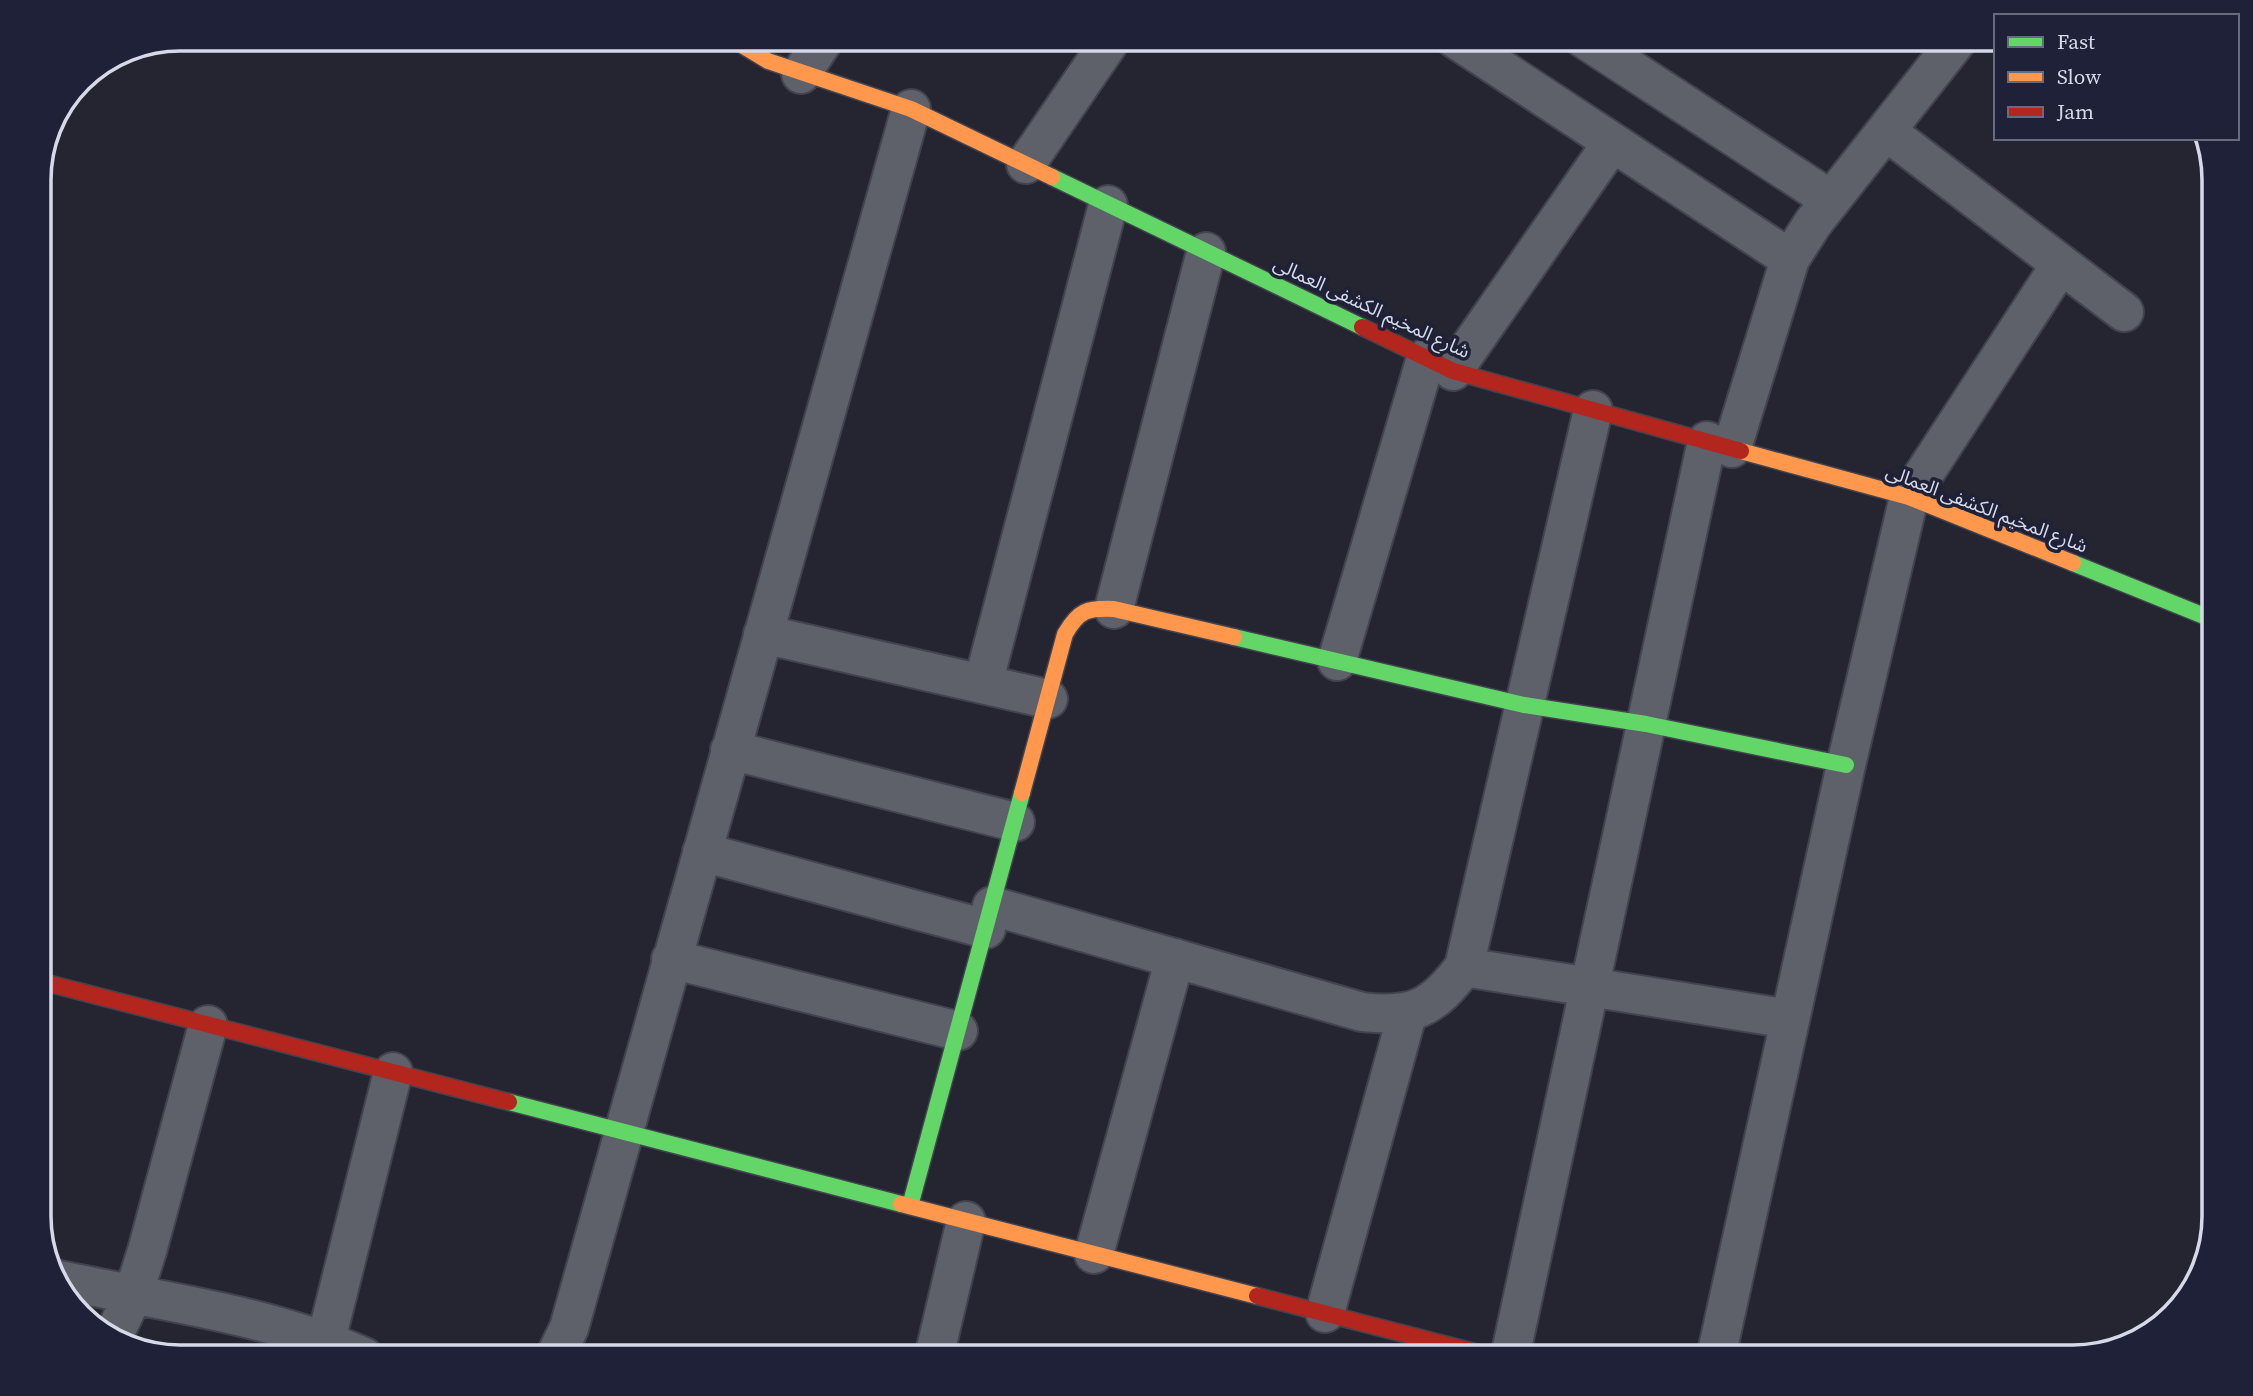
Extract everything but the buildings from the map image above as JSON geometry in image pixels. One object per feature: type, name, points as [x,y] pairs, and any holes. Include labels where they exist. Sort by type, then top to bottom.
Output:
[{"type":"street","name":"شارع المخيم الكشفى العمالى","points":[[753,51],[769,62],[801,74],[856,89],[911,110],[1439,365],[1909,497],[2202,615]]},
{"type":"street","points":[[801,74],[816,51]]},
{"type":"street","points":[[1026,164],[1103,51]]},
{"type":"street","points":[[1474,51],[1790,259]]},
{"type":"street","points":[[1604,51],[1831,200]]},
{"type":"street","points":[[1513,1345],[1646,724],[1719,444],[1790,259],[1813,223],[1949,51]]},
{"type":"street","points":[[561,1345],[569,1328],[911,110]]},
{"type":"street","points":[[1886,131],[2124,312]]},
{"type":"street","points":[[1337,662],[1439,365],[1612,143]]},
{"type":"street","points":[[983,684],[1108,205]]},
{"type":"street","points":[[1114,609],[1206,252]]},
{"type":"street","points":[[1719,1345],[1846,765],[1909,497],[2061,264]]},
{"type":"street","points":[[702,852],[1175,958],[1362,1012],[1384,1015],[1427,1006],[1448,988],[1464,967],[1593,410]]},
{"type":"street","points":[[910,1206],[1065,634],[1074,617],[1095,608],[1114,609],[1524,705],[1646,724],[1846,765]]},
{"type":"street","points":[[763,634],[1048,699]]},
{"type":"street","points":[[730,750],[1015,822]]},
{"type":"street","points":[[1094,1254],[1175,958]]},
{"type":"street","points":[[671,959],[958,1031]]},
{"type":"street","points":[[1464,967],[1790,1020]]},
{"type":"street","points":[[51,984],[1325,1313],[1397,1345]]},
{"type":"street","points":[[1325,1313],[1408,1011]]},
{"type":"street","points":[[117,1329],[133,1295],[147,1251],[208,1025]]},
{"type":"street","points":[[326,1340],[393,1072]]},
{"type":"street","points":[[937,1345],[966,1221]]},
{"type":"street","points":[[69,1282],[270,1323],[337,1345]]},
{"type":"traffic: fast","points":[[1052,177],[1362,327]]},
{"type":"traffic: fast","points":[[2073,563],[2202,615]]},
{"type":"traffic: fast","points":[[1234,637],[1524,705],[1646,724],[1846,765]]},
{"type":"traffic: fast","points":[[910,1206],[1022,793]]},
{"type":"traffic: fast","points":[[509,1102],[901,1204]]},
{"type":"traffic: slow","points":[[752,51],[768,61],[911,109],[1052,177]]},
{"type":"traffic: slow","points":[[1741,451],[1909,497],[2073,563]]},
{"type":"traffic: slow","points":[[1022,793],[1065,634],[1080,615],[1090,610],[1114,609],[1234,637]]},
{"type":"traffic: slow","points":[[901,1204],[1257,1296]]},
{"type":"traffic: jam","points":[[1362,327],[1453,371],[1741,451]]},
{"type":"traffic: jam","points":[[51,984],[509,1102]]},
{"type":"traffic: jam","points":[[1257,1296],[1447,1345]]}]
